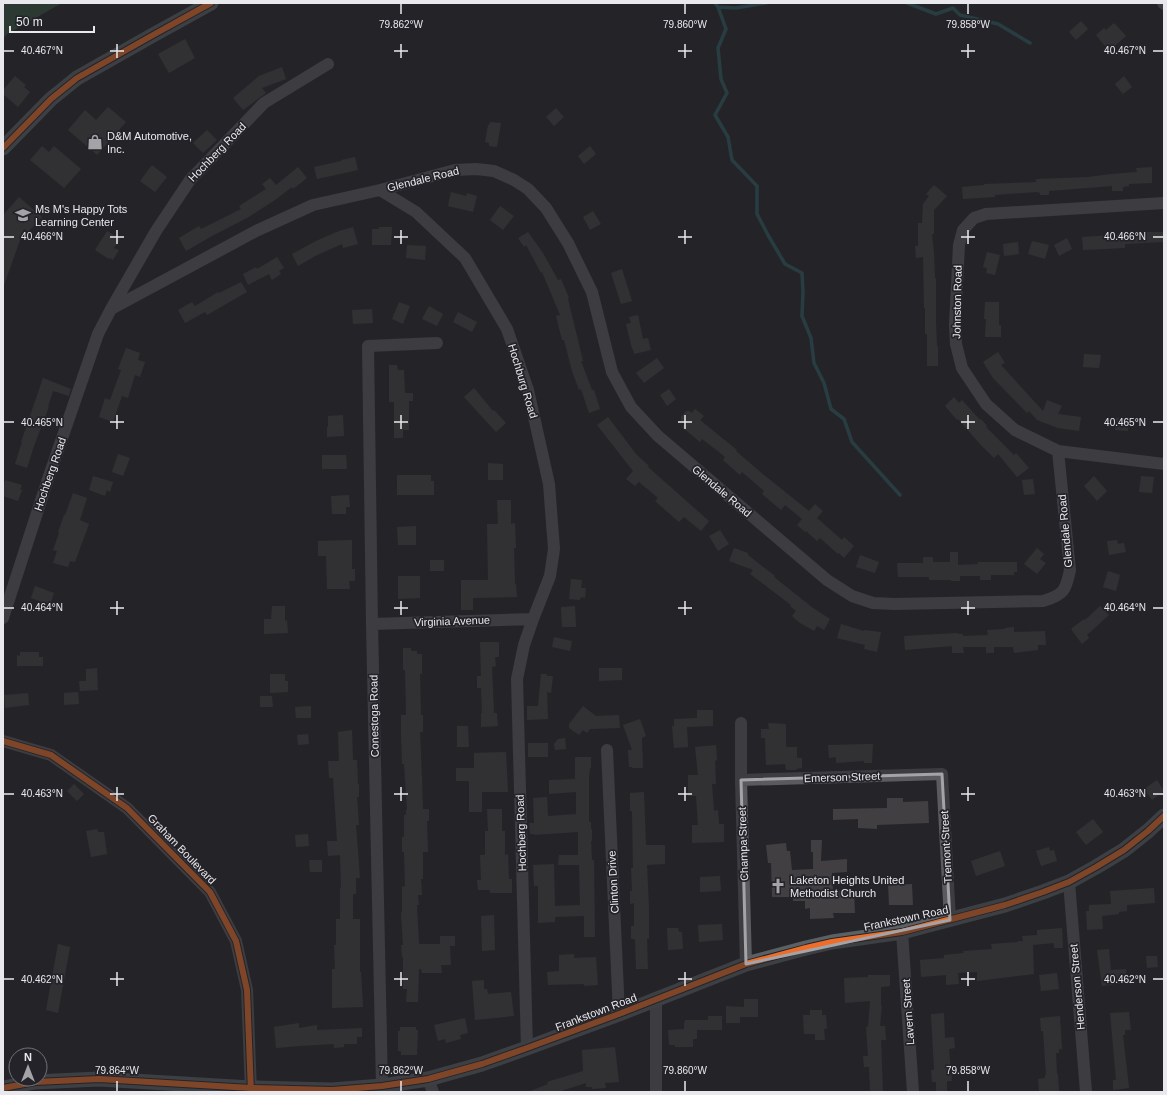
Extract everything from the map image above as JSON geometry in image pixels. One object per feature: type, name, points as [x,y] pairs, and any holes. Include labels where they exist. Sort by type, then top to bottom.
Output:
[{"type":"main road","points":[[3,148],[51,99],[77,78],[211,3]]},
{"type":"main road","name":"Frankstown Road","points":[[3,1088],[35,1082],[99,1079],[159,1082],[251,1090],[332,1090],[382,1086],[430,1085],[482,1064],[619,1014],[746,964],[832,942],[902,932],[1005,905],[1042,892],[1069,882],[1124,850],[1164,816]]},
{"type":"main road","points":[[159,1082],[177,1092]]},
{"type":"street","name":"Hochberg Road","points":[[3,618],[48,479],[98,334],[156,231],[190,180],[264,103],[328,64]]},
{"type":"street","name":"Glendale Road","points":[[380,190],[455,170],[476,169],[494,171],[514,180],[528,189],[550,214],[568,243],[592,292],[612,372],[631,407],[658,436],[827,580],[852,596],[873,603],[895,604],[1043,601],[1055,597],[1062,592],[1068,583],[1070,570],[1058,451]]},
{"type":"street","points":[[111,309],[256,231],[313,205],[380,190]]},
{"type":"street","name":"Hochburg Road","points":[[380,190],[416,212],[465,258],[507,329],[528,390],[549,484],[554,550],[550,576],[533,619]]},
{"type":"street","name":"Johnston Road","points":[[1164,203],[986,214],[974,218],[963,230],[959,245],[955,325],[956,344],[962,368],[986,404],[1015,430],[1058,451],[1164,464]]},
{"type":"street","name":"Conestoga Road","points":[[382,1086],[372,624],[368,346],[437,343]]},
{"type":"street","name":"Hochberg Road","points":[[527,1048],[517,680],[524,645],[533,619]]},
{"type":"street","name":"Virginia Avenue","points":[[372,624],[533,619]]},
{"type":"street","name":"Champa Street","points":[[741,724],[746,964]]},
{"type":"street","name":"Graham Boulevard","points":[[3,741],[51,755],[127,808],[210,892],[236,941],[247,990],[251,1090]]},
{"type":"street","name":"Clinton Drive","points":[[607,750],[619,1014]]},
{"type":"street","name":"Emerson Street","points":[[741,780],[942,774]]},
{"type":"street","name":"Tremont Street","points":[[942,774],[950,920]]},
{"type":"street","name":"Henderson Street","points":[[1069,882],[1086,1092]]},
{"type":"street","name":"Lavern Street","points":[[902,932],[913,1092]]},
{"type":"street","points":[[656,999],[656,1092]]},
{"type":"highlighted area","points":[[942,774],[950,920],[746,964],[741,780]]},
{"type":"green space","points":[[3,3],[62,3],[7,34],[3,39]]},
{"type":"building","points":[[1081,21],[1088,29],[1076,40],[1069,32]]},
{"type":"building","points":[[1114,23],[1126,36],[1109,51],[1096,35],[1104,28],[1106,30]]},
{"type":"building","points":[[185,39],[195,58],[169,73],[158,54]]},
{"type":"building","points":[[282,67],[286,79],[262,88],[266,93],[243,110],[233,98],[259,76]]},
{"type":"building","points":[[15,76],[26,85],[24,87],[30,92],[18,107],[3,94],[3,90]]},
{"type":"building","points":[[1124,76],[1132,87],[1123,94],[1115,84]]},
{"type":"building","name":"D&M Automotive, Inc.","points":[[108,107],[126,122],[97,155],[68,130],[85,110],[96,120]]},
{"type":"building","points":[[556,108],[564,117],[554,126],[546,117]]},
{"type":"building","points":[[490,122],[501,123],[497,147],[489,146],[489,143],[485,142],[488,125]]},
{"type":"building","points":[[207,130],[217,140],[203,153],[193,143]]},
{"type":"building","points":[[42,146],[49,152],[54,146],[81,169],[64,188],[30,160]]},
{"type":"building","points":[[590,146],[596,154],[584,164],[578,156]]},
{"type":"building","points":[[355,157],[358,170],[317,179],[314,167]]},
{"type":"building","points":[[152,165],[167,177],[155,192],[140,181]]},
{"type":"building","points":[[298,167],[307,178],[293,189],[292,187],[247,218],[186,251],[179,238],[199,226],[201,229],[241,209],[239,206],[266,189],[262,184],[270,178],[276,185]]},
{"type":"building","points":[[1152,167],[1152,183],[1129,184],[1129,186],[1123,187],[1123,191],[1112,191],[1112,186],[1049,191],[1049,195],[1040,195],[1040,193],[1037,192],[963,199],[962,187],[984,184],[1036,182],[1036,179],[1088,177],[1137,172],[1136,168]]},
{"type":"building","points":[[934,185],[947,196],[934,210],[934,234],[932,234],[936,278],[938,366],[927,366],[923,257],[916,258],[915,246],[918,246],[918,223],[922,223],[923,204],[929,196],[926,194]]},
{"type":"building","points":[[451,192],[466,196],[467,193],[477,196],[473,212],[448,206]]},
{"type":"building","points":[[19,197],[42,217],[28,232],[24,229],[3,285],[3,215]]},
{"type":"building","points":[[500,206],[514,216],[503,230],[490,220]]},
{"type":"building","points":[[593,211],[601,224],[590,230],[583,217]]},
{"type":"building","points":[[353,227],[358,244],[343,248],[342,244],[317,255],[298,266],[292,254],[316,241],[339,231]]},
{"type":"building","points":[[379,227],[392,227],[391,245],[372,245],[372,229],[379,229]]},
{"type":"building","points":[[107,231],[120,239],[114,248],[119,250],[113,260],[95,250]]},
{"type":"building","points":[[528,232],[543,253],[558,280],[561,279],[569,298],[583,361],[581,361],[592,390],[594,390],[600,409],[589,413],[581,389],[579,390],[572,371],[564,340],[562,340],[556,316],[560,315],[542,272],[541,273],[526,245],[524,247],[518,238]]},
{"type":"building","points":[[1128,232],[1164,232],[1164,242],[1125,244],[1125,248],[1083,250],[1082,237],[1128,234]]},
{"type":"building","points":[[1067,238],[1072,249],[1059,256],[1054,245]]},
{"type":"building","points":[[1032,241],[1049,245],[1045,259],[1028,254]]},
{"type":"building","points":[[1018,242],[1019,254],[1004,256],[1003,244]]},
{"type":"building","points":[[407,245],[426,246],[425,260],[406,258]]},
{"type":"building","points":[[987,252],[1000,255],[995,275],[986,273],[987,268],[983,267]]},
{"type":"building","points":[[277,257],[284,268],[279,271],[281,274],[272,280],[269,274],[248,285],[243,274],[256,267],[257,269]]},
{"type":"building","points":[[622,269],[632,301],[621,304],[611,273]]},
{"type":"building","points":[[241,282],[247,292],[207,315],[205,312],[185,323],[178,310],[192,302],[195,306],[218,292],[219,293]]},
{"type":"building","points":[[399,302],[410,306],[403,324],[392,319]]},
{"type":"building","points":[[985,302],[999,302],[999,325],[1001,325],[1001,337],[985,337]]},
{"type":"building","points":[[429,306],[443,314],[437,326],[422,319]]},
{"type":"building","points":[[372,309],[373,323],[353,324],[352,310]]},
{"type":"building","points":[[458,312],[477,322],[472,332],[453,322]]},
{"type":"building","points":[[638,315],[643,339],[648,338],[651,350],[634,354],[626,324],[631,323],[629,317]]},
{"type":"building","points":[[126,348],[140,353],[138,360],[145,362],[140,377],[135,375],[128,398],[122,396],[113,422],[99,417],[105,398],[110,400],[121,370],[118,369]]},
{"type":"building","points":[[998,352],[1005,363],[1001,365],[1043,411],[1047,400],[1062,406],[1058,414],[1081,417],[1079,431],[1058,428],[1037,420],[1029,411],[1027,413],[993,378],[983,362]]},
{"type":"building","points":[[1084,354],[1101,355],[1099,368],[1083,367]]},
{"type":"building","points":[[657,358],[664,368],[644,383],[636,373]]},
{"type":"building","points":[[389,365],[397,365],[398,370],[404,370],[405,393],[413,393],[413,401],[409,401],[409,430],[403,430],[403,438],[394,438],[394,402],[389,402]]},
{"type":"building","points":[[43,378],[71,389],[69,396],[53,391],[49,407],[27,468],[15,464]]},
{"type":"building","points":[[474,388],[493,411],[494,410],[506,423],[496,432],[464,397]]},
{"type":"building","points":[[669,389],[676,399],[667,406],[660,395]]},
{"type":"building","points":[[954,397],[959,403],[962,400],[980,420],[981,419],[987,426],[986,427],[1014,455],[1016,453],[1029,468],[1017,477],[998,454],[994,458],[945,406]]},
{"type":"building","points":[[695,409],[704,416],[700,420],[737,450],[736,451],[764,475],[809,511],[815,504],[823,511],[817,518],[842,540],[844,537],[854,546],[844,558],[820,538],[817,541],[806,531],[805,532],[797,525],[802,519],[785,505],[781,510],[762,494],[764,491],[756,484],[742,472],[740,475],[723,460],[725,457],[702,439],[700,442],[682,427],[685,424],[681,420],[681,417],[686,411],[692,413]]},
{"type":"building","points":[[343,415],[344,436],[327,437],[328,416]]},
{"type":"building","points":[[608,417],[636,454],[649,466],[648,467],[709,521],[701,531],[684,517],[679,522],[655,501],[658,498],[639,482],[635,486],[626,479],[633,471],[597,425]]},
{"type":"building","points":[[1116,418],[1129,419],[1128,431],[1115,430]]},
{"type":"building","points":[[118,454],[130,458],[123,476],[112,472]]},
{"type":"building","points":[[322,455],[346,455],[347,469],[322,469]]},
{"type":"building","points":[[488,463],[503,464],[503,480],[488,480]]},
{"type":"building","points":[[397,475],[431,475],[431,481],[434,481],[434,495],[397,495]]},
{"type":"building","points":[[93,476],[113,482],[110,492],[107,490],[105,496],[89,490]]},
{"type":"building","points":[[1094,476],[1107,491],[1097,501],[1084,486]]},
{"type":"building","points":[[1141,476],[1154,477],[1152,493],[1139,492]]},
{"type":"building","points":[[1033,479],[1035,494],[1024,495],[1022,480]]},
{"type":"building","points":[[5,480],[22,485],[20,489],[22,490],[18,501],[3,496]]},
{"type":"building","points":[[73,493],[87,498],[80,520],[89,524],[75,562],[70,561],[68,567],[53,563],[57,551],[53,550],[59,533],[58,532]]},
{"type":"building","points":[[349,495],[350,507],[346,507],[346,514],[332,514],[331,496]]},
{"type":"building","points":[[497,500],[511,500],[511,524],[515,523],[516,548],[514,548],[515,584],[517,597],[473,598],[473,610],[461,610],[461,580],[488,580],[487,524],[498,524]]},
{"type":"building","points":[[416,526],[416,545],[398,545],[397,527]]},
{"type":"building","points":[[720,530],[729,544],[718,551],[709,536]]},
{"type":"building","points":[[352,540],[352,569],[355,569],[355,581],[349,581],[350,589],[327,589],[326,556],[318,556],[318,541]]},
{"type":"building","points":[[1117,540],[1118,544],[1124,543],[1126,552],[1109,555],[1107,541]]},
{"type":"building","points":[[734,548],[748,553],[748,555],[775,576],[774,577],[813,608],[830,619],[824,630],[817,626],[814,631],[800,623],[792,616],[796,611],[790,606],[791,605],[750,574],[753,570],[729,561]]},
{"type":"building","points":[[1037,548],[1044,554],[1040,559],[1046,563],[1037,574],[1024,564]]},
{"type":"building","points":[[950,552],[958,552],[958,565],[978,564],[978,562],[1017,562],[1017,572],[1014,572],[1014,575],[991,575],[991,580],[980,580],[980,576],[960,576],[960,581],[929,580],[929,577],[898,577],[897,563],[923,563],[923,557],[933,557],[933,562],[950,562]]},
{"type":"building","points":[[860,555],[879,562],[875,573],[856,567]]},
{"type":"building","points":[[430,560],[444,560],[444,571],[430,571]]},
{"type":"building","points":[[1108,571],[1120,575],[1116,591],[1103,587]]},
{"type":"building","points":[[398,576],[420,576],[420,598],[398,599]]},
{"type":"building","points":[[571,579],[582,580],[581,588],[586,588],[585,598],[581,597],[580,600],[569,599]]},
{"type":"building","points":[[35,586],[54,593],[50,605],[31,598]]},
{"type":"building","points":[[272,606],[285,606],[285,621],[287,620],[288,633],[264,634],[264,619],[271,619]]},
{"type":"building","points":[[575,606],[576,627],[562,627],[561,607]]},
{"type":"building","points":[[1100,606],[1109,615],[1087,635],[1089,638],[1082,644],[1071,629],[1084,619],[1085,620]]},
{"type":"building","points":[[841,624],[864,631],[881,632],[877,652],[864,649],[865,645],[837,638]]},
{"type":"building","points":[[1014,627],[1014,632],[1045,631],[1046,645],[1038,645],[1038,650],[1014,653],[1013,647],[994,647],[994,653],[986,653],[986,647],[963,647],[964,653],[952,653],[952,646],[905,650],[904,636],[958,633],[963,634],[963,636],[988,635],[987,630]]},
{"type":"building","points":[[554,637],[572,641],[570,651],[552,647]]},
{"type":"building","points":[[480,642],[499,642],[499,657],[495,657],[496,666],[492,667],[494,713],[497,713],[498,726],[481,727],[481,688],[477,688],[477,676],[481,676]]},
{"type":"building","points":[[403,648],[411,648],[411,651],[417,651],[417,654],[422,654],[422,674],[420,674],[423,732],[420,732],[423,809],[429,809],[429,821],[427,821],[428,852],[423,852],[423,879],[421,879],[422,895],[418,895],[419,905],[417,905],[419,944],[440,944],[440,936],[455,936],[455,946],[450,946],[451,965],[441,965],[442,973],[422,973],[421,969],[419,969],[418,1002],[406,1002],[407,989],[403,989],[403,957],[401,945],[403,945],[401,913],[402,887],[405,886],[402,837],[404,837],[404,815],[406,815],[407,810],[404,764],[402,764],[401,733],[401,715],[406,715]]},
{"type":"building","points":[[20,652],[39,652],[39,657],[43,657],[43,666],[17,666],[17,655],[20,656]]},
{"type":"building","points":[[97,668],[98,690],[80,691],[79,681],[86,681],[86,669]]},
{"type":"building","points":[[599,668],[622,668],[622,680],[599,681]]},
{"type":"building","points":[[270,674],[285,674],[285,681],[288,681],[288,692],[270,693]]},
{"type":"building","points":[[541,674],[553,676],[551,693],[547,692],[548,719],[527,720],[527,706],[538,706]]},
{"type":"building","points":[[78,692],[79,704],[64,705],[64,693]]},
{"type":"building","points":[[28,693],[29,705],[5,708],[4,695]]},
{"type":"building","points":[[260,696],[272,696],[273,707],[260,707]]},
{"type":"building","points":[[311,706],[311,718],[296,718],[295,707]]},
{"type":"building","points":[[583,706],[596,716],[619,715],[620,728],[590,729],[587,733],[583,730],[579,735],[569,728],[569,724]]},
{"type":"building","points":[[697,710],[713,710],[713,726],[687,727],[688,747],[674,748],[672,726],[674,726],[674,719],[697,718]]},
{"type":"building","points":[[640,719],[646,736],[642,738],[643,768],[632,768],[629,767],[628,750],[632,750],[623,725]]},
{"type":"building","points":[[768,723],[786,724],[786,747],[797,747],[797,758],[802,758],[802,768],[796,770],[786,770],[785,764],[766,765],[765,738],[761,738],[761,729],[769,729]]},
{"type":"building","points":[[457,726],[468,726],[469,747],[457,747]]},
{"type":"building","points":[[352,730],[353,760],[357,760],[359,784],[359,797],[357,797],[359,825],[356,825],[360,878],[356,878],[356,894],[353,894],[353,919],[360,919],[360,972],[363,1007],[332,1008],[332,969],[335,969],[334,945],[336,945],[336,919],[340,919],[341,888],[340,855],[328,856],[327,841],[337,841],[333,778],[329,778],[328,761],[339,761],[338,732]]},
{"type":"building","points":[[308,734],[309,744],[298,745],[297,735]]},
{"type":"building","points":[[565,738],[566,749],[555,750],[554,744],[558,739]]},
{"type":"building","points":[[528,743],[548,743],[548,757],[528,757]]},
{"type":"building","points":[[873,744],[872,763],[864,763],[864,761],[836,763],[836,757],[829,758],[828,745]]},
{"type":"building","points":[[716,745],[716,784],[712,784],[714,811],[718,810],[719,824],[724,824],[724,842],[692,843],[692,825],[698,825],[696,796],[688,796],[688,775],[698,775],[695,747]]},
{"type":"building","points":[[506,752],[508,792],[482,792],[482,812],[469,812],[469,781],[456,781],[456,768],[474,768],[474,753]]},
{"type":"building","points":[[575,757],[591,757],[589,776],[589,822],[591,822],[592,829],[592,860],[594,860],[595,937],[584,937],[584,916],[555,917],[555,922],[538,923],[538,886],[534,886],[533,865],[554,864],[555,906],[580,905],[579,865],[558,865],[559,855],[578,855],[578,832],[534,835],[530,834],[529,823],[534,823],[533,798],[547,797],[548,816],[576,814],[576,792],[549,794],[549,780],[575,779]]},
{"type":"building","points":[[1157,780],[1164,791],[1152,800],[1144,789]]},
{"type":"building","points":[[74,784],[84,794],[77,801],[67,791]]},
{"type":"building","points":[[644,792],[646,845],[665,845],[665,864],[647,865],[649,908],[649,939],[647,939],[648,969],[636,969],[635,939],[631,939],[631,926],[634,926],[634,903],[630,904],[630,891],[632,891],[631,868],[633,868],[632,811],[630,811],[630,793]]},
{"type":"building","points":[[887,798],[903,798],[903,802],[928,801],[929,823],[877,825],[877,829],[858,828],[858,819],[833,820],[833,809],[887,808]]},
{"type":"building","points":[[487,809],[502,809],[502,831],[505,831],[505,855],[508,854],[509,879],[512,879],[512,893],[490,893],[490,890],[478,890],[477,880],[481,880],[480,855],[485,855],[485,831],[488,831]]},
{"type":"building","points":[[1093,819],[1103,832],[1086,845],[1076,832]]},
{"type":"building","points":[[97,829],[98,832],[104,832],[107,854],[91,857],[86,831]]},
{"type":"building","points":[[308,834],[309,846],[296,847],[295,835]]},
{"type":"building","points":[[811,840],[822,840],[821,861],[847,859],[847,872],[832,873],[833,891],[854,891],[855,913],[833,913],[834,918],[810,919],[810,908],[805,909],[805,901],[793,901],[793,897],[772,897],[771,863],[768,863],[766,845],[786,843],[787,851],[790,851],[792,870],[813,869]]},
{"type":"building","points":[[1049,847],[1050,851],[1054,850],[1057,861],[1041,866],[1036,851]]},
{"type":"building","points":[[1000,851],[1005,866],[976,876],[971,861]]},
{"type":"building","points":[[309,860],[322,860],[322,872],[310,872]]},
{"type":"building","points":[[720,876],[721,891],[700,892],[700,877]]},
{"type":"building","points":[[912,884],[913,905],[889,905],[888,885]]},
{"type":"building","points":[[1154,888],[1155,903],[1127,905],[1127,911],[1119,912],[1119,914],[1102,916],[1103,929],[1087,930],[1086,911],[1089,911],[1089,905],[1111,904],[1110,891]]},
{"type":"building","points":[[494,915],[495,950],[482,951],[481,916]]},
{"type":"building","points":[[722,924],[723,940],[699,942],[698,925]]},
{"type":"building","points":[[667,928],[678,928],[679,932],[682,932],[683,949],[668,950]]},
{"type":"building","points":[[1062,928],[1063,948],[1054,948],[1054,943],[1033,945],[1034,974],[977,981],[977,972],[958,973],[959,984],[946,985],[946,975],[921,977],[920,960],[944,958],[944,955],[964,953],[963,951],[992,949],[991,944],[1023,941],[1022,936],[1037,935],[1037,930]]},
{"type":"building","points":[[58,944],[70,947],[58,1013],[46,1010]]},
{"type":"building","points":[[1109,949],[1111,970],[1126,969],[1127,983],[1102,986],[1097,950]]},
{"type":"building","points":[[574,954],[574,958],[596,957],[598,985],[548,985],[547,972],[559,971],[559,955]]},
{"type":"building","points":[[1146,956],[1157,956],[1158,967],[1147,968]]},
{"type":"building","points":[[1057,973],[1059,989],[1041,991],[1039,975]]},
{"type":"building","points":[[868,975],[890,975],[890,986],[881,987],[882,1006],[880,1026],[885,1026],[886,1040],[881,1040],[883,1091],[870,1092],[869,1067],[864,1067],[863,1056],[868,1056],[866,1027],[868,1027],[870,1001],[845,1003],[844,978],[868,977]]},
{"type":"building","points":[[484,980],[484,989],[487,989],[488,994],[511,992],[514,1016],[475,1020],[472,981]]},
{"type":"building","points":[[744,999],[758,999],[758,1017],[740,1017],[740,1023],[726,1023],[726,1006],[744,1007]]},
{"type":"building","points":[[810,1010],[822,1010],[822,1015],[826,1015],[827,1029],[824,1029],[825,1040],[815,1040],[815,1034],[804,1034],[803,1015],[810,1015]]},
{"type":"building","points":[[1129,1012],[1131,1030],[1125,1030],[1125,1035],[1123,1035],[1129,1088],[1113,1090],[1113,1080],[1116,1080],[1110,1013]]},
{"type":"building","points":[[944,1013],[945,1038],[954,1037],[955,1048],[949,1049],[952,1081],[947,1081],[947,1092],[936,1092],[936,1082],[932,1082],[931,1070],[934,1070],[931,1014]]},
{"type":"building","points":[[708,1016],[722,1016],[722,1030],[697,1030],[697,1039],[693,1039],[693,1047],[675,1047],[675,1045],[669,1045],[668,1030],[684,1029],[685,1020],[708,1020]]},
{"type":"building","points":[[1060,1016],[1062,1049],[1059,1049],[1059,1053],[1056,1053],[1059,1091],[1039,1092],[1038,1079],[1045,1078],[1046,1075],[1043,1031],[1041,1031],[1040,1018]]},
{"type":"building","points":[[465,1018],[468,1033],[460,1035],[461,1039],[446,1043],[445,1039],[438,1041],[434,1025]]},
{"type":"building","points":[[299,1023],[299,1028],[317,1025],[317,1030],[362,1028],[362,1037],[357,1037],[357,1044],[344,1044],[344,1047],[334,1048],[334,1044],[276,1048],[274,1027]]},
{"type":"building","points":[[400,1027],[416,1027],[416,1030],[418,1030],[417,1055],[401,1055],[401,1051],[398,1051],[398,1031],[400,1031]]},
{"type":"building","points":[[615,1047],[619,1082],[605,1083],[606,1088],[592,1089],[592,1087],[586,1087],[586,1083],[558,1092],[528,1092],[548,1084],[547,1082],[583,1071],[582,1050]]},
{"type":"waterway","points":[[715,3],[718,7],[736,8],[766,3]]},
{"type":"waterway","points":[[907,3],[936,14],[953,8],[960,15],[998,24],[1030,43]]},
{"type":"waterway","points":[[718,7],[726,29],[718,48],[721,79],[727,93],[715,115],[728,137],[732,160],[757,186],[757,214],[768,235],[785,264],[802,273],[802,316],[811,338],[814,363],[824,383],[831,409],[844,419],[852,442],[900,495]]},
{"type":"cycle path","points":[[3,148],[51,99],[77,78],[211,3]]},
{"type":"cycle path","points":[[3,741],[51,755],[127,808],[210,892],[236,941],[247,990],[251,1092]]},
{"type":"cycle path","points":[[3,1088],[35,1082],[99,1079],[251,1088],[332,1090],[382,1086],[428,1079],[482,1064],[527,1048],[619,1014],[746,964],[832,942],[902,932],[1005,905],[1043,892],[1069,882],[1124,850],[1164,816]]},
{"type":"place","name":"D&M Automotive, Inc.","points":[[95,142]]},
{"type":"place","name":"Ms M's Happy Tots Learning Center","points":[[23,215]]},
{"type":"place","name":"Laketon Heights United Methodist Church","points":[[778,886]]}]
